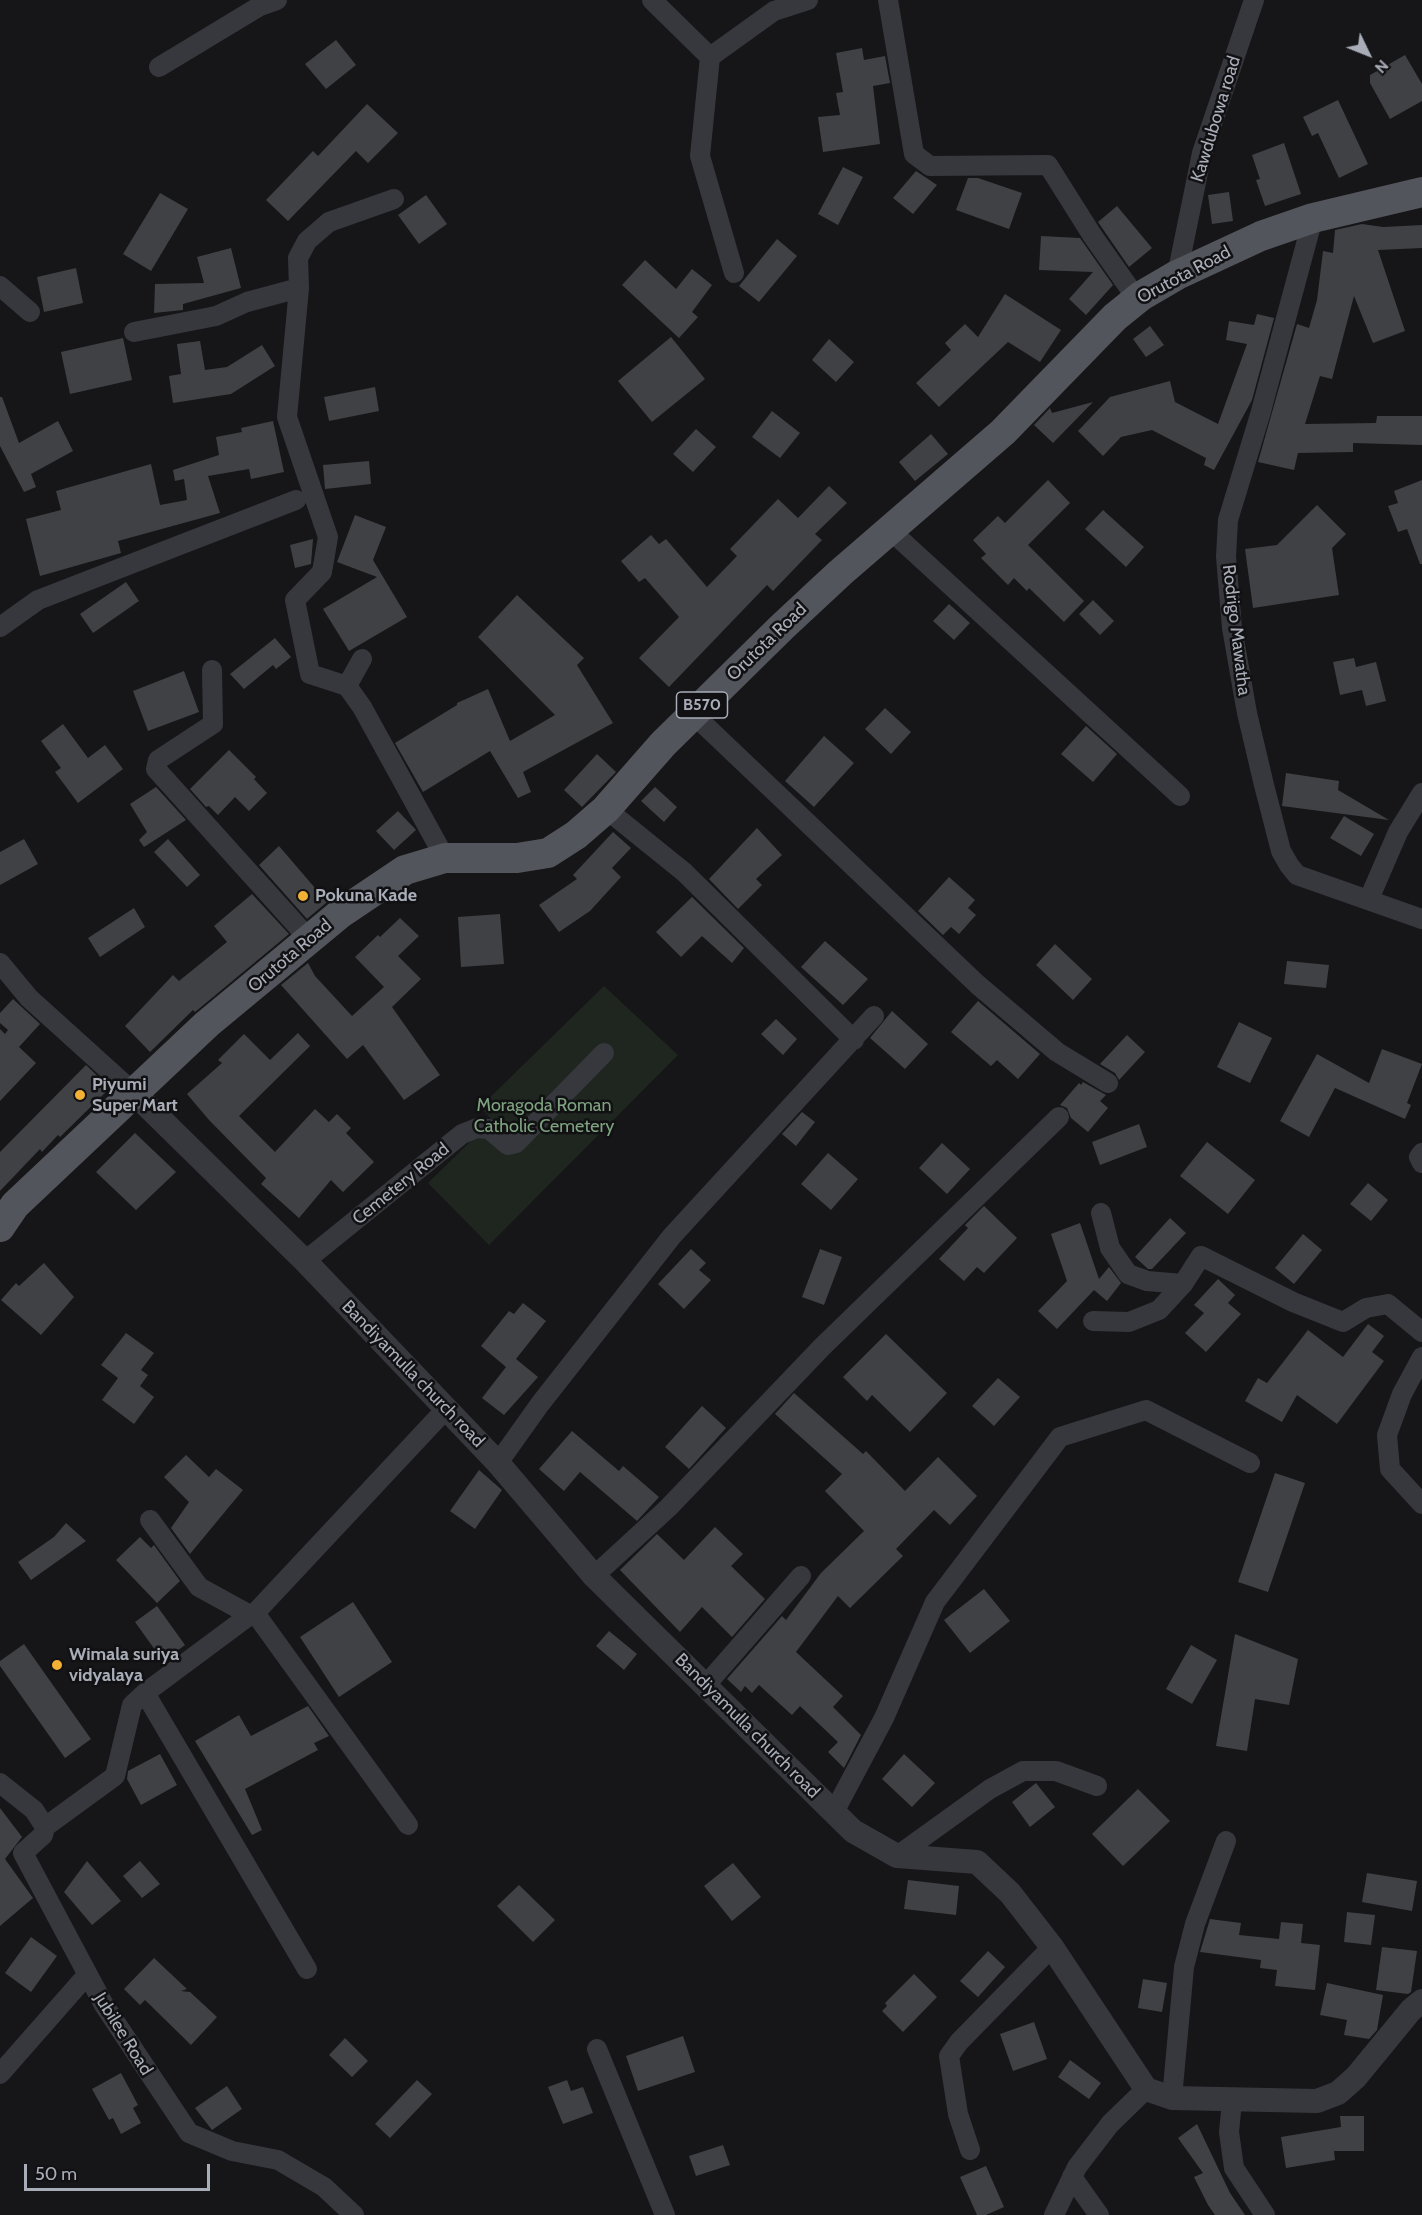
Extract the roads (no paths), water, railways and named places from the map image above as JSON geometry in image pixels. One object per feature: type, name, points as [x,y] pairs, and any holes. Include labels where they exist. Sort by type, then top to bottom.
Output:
[{"type":"main road","name":"Orutota Road","points":[[0,1227],[15,1205],[207,1024],[341,914],[405,870],[445,858],[517,858],[548,853],[576,835],[606,809],[693,714],[840,573],[1003,432],[1115,317],[1137,299],[1177,275],[1262,236],[1313,218],[1422,192]]},
{"type":"street","points":[[159,67],[260,6],[277,0]]},
{"type":"street","points":[[652,0],[710,57]]},
{"type":"street","points":[[734,273],[700,156],[710,57],[774,11],[808,0]]},
{"type":"street","points":[[888,0],[914,154],[930,166],[1048,165],[1092,235],[1137,299]]},
{"type":"street","name":"Kawdubowa road","points":[[1177,275],[1202,153],[1254,0]]},
{"type":"street","points":[[394,199],[329,222],[307,241],[298,258],[299,288],[287,417],[328,537],[322,572],[295,600],[310,674],[347,686],[362,707],[445,858]]},
{"type":"street","name":"Rodrigo Mawatha","points":[[1313,218],[1260,416],[1228,520],[1226,557],[1231,616],[1247,713],[1281,851],[1297,875],[1422,919]]},
{"type":"street","points":[[0,286],[30,312]]},
{"type":"street","points":[[134,332],[216,316],[248,302],[299,288]]},
{"type":"street","points":[[0,627],[38,600],[296,500]]},
{"type":"street","points":[[890,530],[1180,796]]},
{"type":"street","points":[[347,686],[362,659]]},
{"type":"street","points":[[212,670],[213,724],[158,760],[156,769],[310,940]]},
{"type":"street","points":[[693,714],[978,985],[1057,1052],[1108,1083]]},
{"type":"street","points":[[1369,899],[1398,832],[1422,793]]},
{"type":"street","points":[[606,809],[684,872],[854,1040]]},
{"type":"street","points":[[0,963],[29,998],[133,1092]]},
{"type":"street","points":[[498,1463],[540,1404],[672,1236],[874,1016]]},
{"type":"street","name":"Cemetery Road","points":[[305,1261],[462,1134],[477,1128],[489,1129],[508,1145],[516,1143],[604,1053]]},
{"type":"street","name":"Bandiyamulla church road","points":[[133,1092],[305,1261],[498,1463],[594,1576],[853,1831],[897,1856],[976,1862],[1010,1893],[1052,1947],[1146,2089]]},
{"type":"street","points":[[594,1576],[668,1508],[822,1347],[1059,1117]]},
{"type":"street","points":[[1422,1153],[1419,1157],[1422,1163]]},
{"type":"street","points":[[1101,1213],[1110,1248],[1128,1274],[1147,1281],[1183,1284]]},
{"type":"street","points":[[1093,1321],[1129,1322],[1159,1310],[1183,1284],[1201,1256],[1293,1302],[1343,1322],[1366,1308],[1388,1304],[1422,1332]]},
{"type":"street","points":[[1422,1357],[1402,1394],[1387,1435],[1390,1469],[1422,1504]]},
{"type":"street","points":[[0,1784],[34,1810],[45,1827],[115,1776],[132,1705],[252,1614],[446,1409]]},
{"type":"street","points":[[834,1812],[884,1718],[935,1602],[1060,1437],[1146,1410],[1250,1462]]},
{"type":"street","points":[[150,1520],[199,1587],[252,1614],[408,1825]]},
{"type":"street","points":[[705,1686],[801,1576]]},
{"type":"street","points":[[145,1693],[307,1969]]},
{"type":"street","points":[[897,1856],[990,1789],[1023,1771],[1056,1772],[1097,1786]]},
{"type":"street","name":"Jubilee Road","points":[[45,1827],[43,1835],[22,1853],[87,1975],[141,2064],[189,2133],[232,2151],[278,2160],[324,2187],[354,2215]]},
{"type":"street","points":[[1172,2098],[1184,1967],[1195,1924],[1226,1841]]},
{"type":"street","points":[[970,2150],[958,2115],[949,2056],[959,2042],[1052,1947]]},
{"type":"street","points":[[0,2074],[87,1975]]},
{"type":"street","points":[[1054,2215],[1072,2177],[1110,2124],[1146,2089],[1172,2098],[1317,2101],[1338,2093],[1356,2077],[1411,2010],[1422,2001]]},
{"type":"street","points":[[597,2049],[665,2215]]},
{"type":"street","points":[[1232,2101],[1229,2132],[1234,2168],[1265,2215]]},
{"type":"street","points":[[1072,2177],[1099,2215]]},
{"type":"place","name":"Pokuna Kade","points":[[303,896]]},
{"type":"place","name":"Piyumi Super Mart","points":[[80,1095]]},
{"type":"place","name":"Wimala suriya vidyalaya","points":[[57,1665]]},
{"type":"park label","name":"Moragoda Roman Catholic Cemetery","points":[[544,1116]]}]
